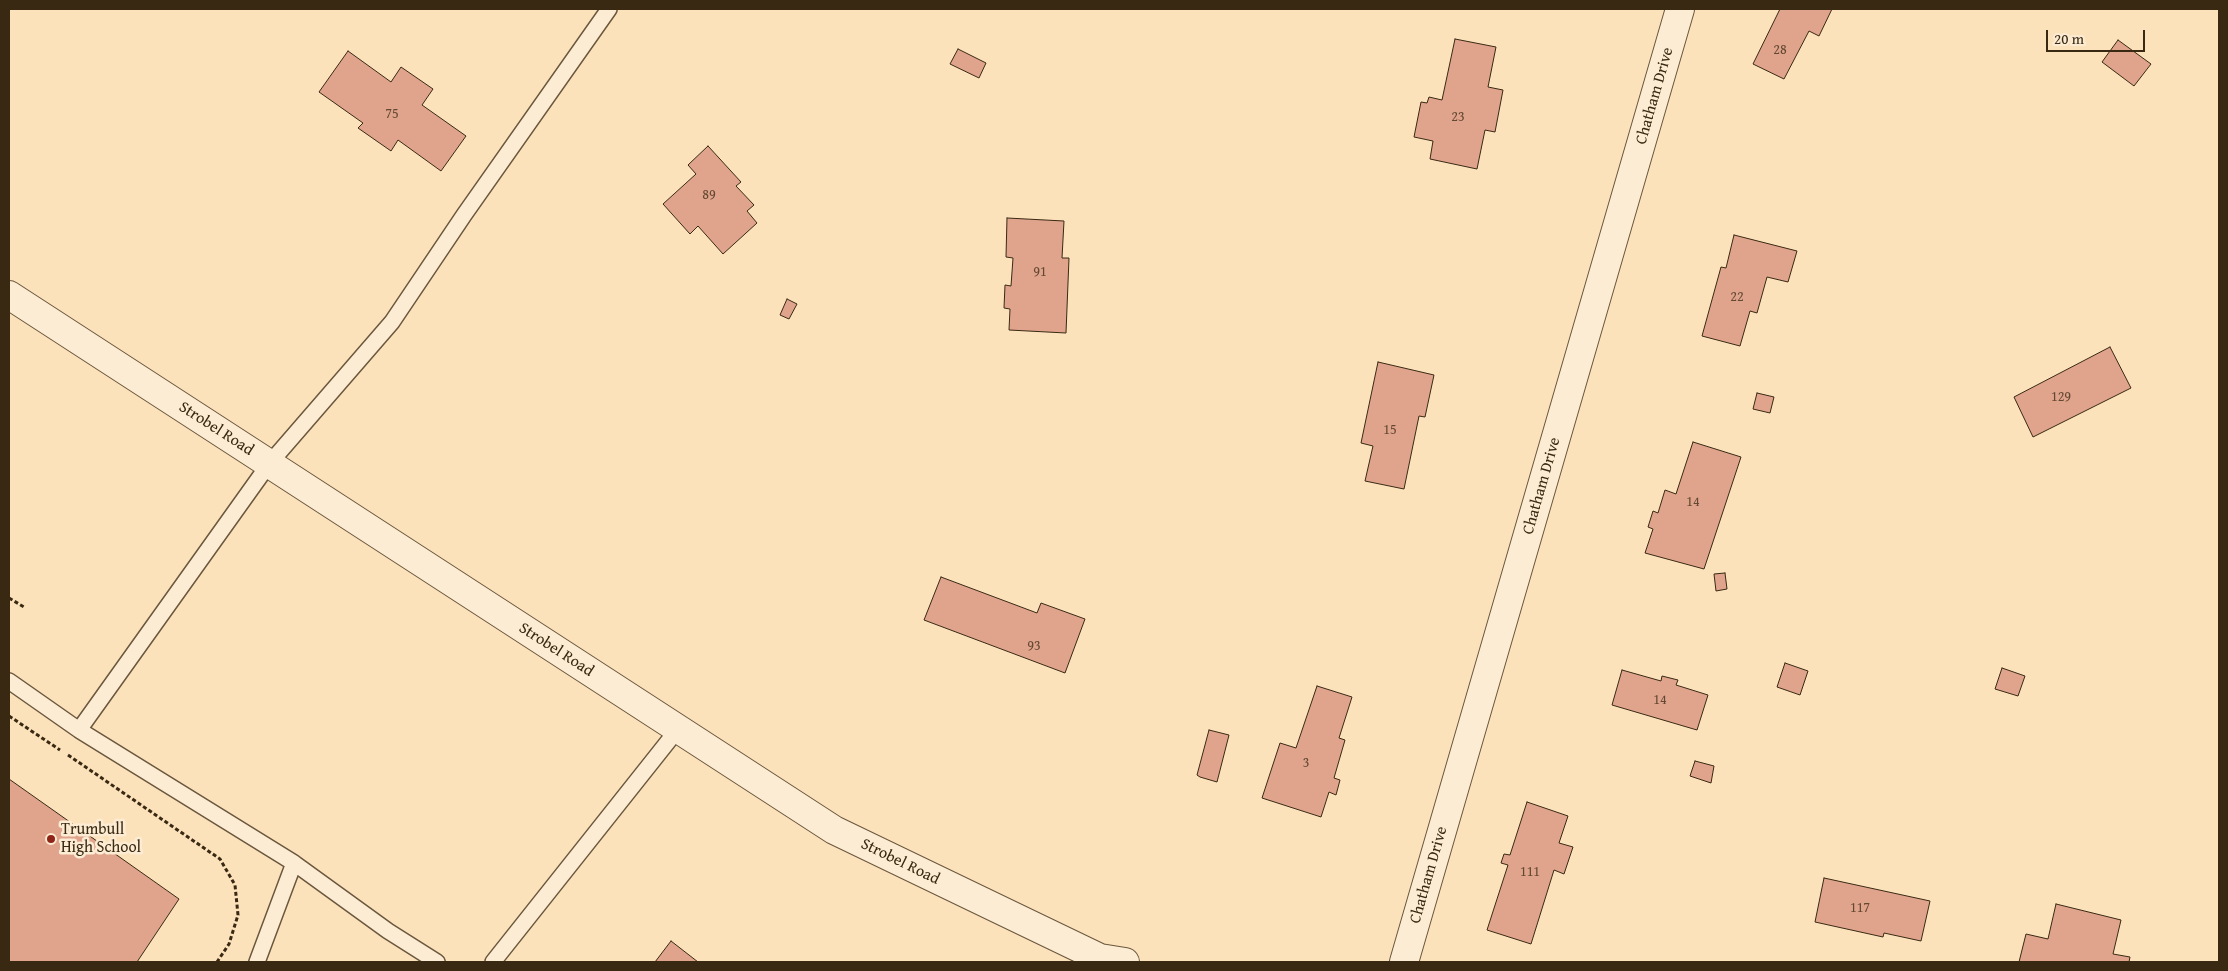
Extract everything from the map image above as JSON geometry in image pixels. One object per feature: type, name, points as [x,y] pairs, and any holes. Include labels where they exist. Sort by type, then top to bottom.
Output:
[{"type":"street","name":"Chatham Drive","points":[[1404,962],[1680,9]]},
{"type":"street","name":"Strobel Road","points":[[9,295],[834,830],[1100,958],[1125,962]]},
{"type":"lane","points":[[80,730],[270,464],[392,322],[464,215],[609,9]]},
{"type":"lane","points":[[9,681],[80,730],[294,863],[388,931],[437,962]]},
{"type":"lane","points":[[493,962],[678,729]]},
{"type":"lane","points":[[257,962],[294,863]]},
{"type":"path","points":[[9,598],[24,607]]},
{"type":"path","points":[[9,716],[220,858],[234,885],[238,914],[229,944],[217,962]]},
{"type":"building","points":[[1780,9],[1832,9],[1819,36],[1809,31],[1784,79],[1753,64]]},
{"type":"building","points":[[1455,39],[1496,47],[1488,87],[1503,90],[1495,132],[1485,130],[1477,169],[1430,159],[1433,141],[1414,137],[1421,102],[1427,103],[1429,97],[1442,100]]},
{"type":"building","points":[[2118,40],[2151,64],[2134,86],[2102,62]]},
{"type":"building","points":[[958,49],[986,63],[979,78],[950,64]]},
{"type":"building","points":[[348,51],[391,82],[401,67],[433,89],[422,105],[466,136],[441,171],[398,140],[391,151],[358,128],[363,123],[319,92]]},
{"type":"building","points":[[708,146],[741,182],[736,186],[754,205],[747,211],[757,223],[723,254],[698,226],[690,234],[663,204],[696,174],[688,165]]},
{"type":"building","points":[[1007,218],[1064,221],[1062,258],[1069,258],[1066,333],[1009,330],[1010,309],[1004,308],[1005,285],[1011,286],[1013,258],[1006,257]]},
{"type":"building","points":[[1734,235],[1797,251],[1788,282],[1767,277],[1757,313],[1750,311],[1740,346],[1702,336],[1721,267],[1726,268]]},
{"type":"building","points":[[787,299],[797,304],[789,319],[780,315]]},
{"type":"building","points":[[2110,347],[2131,388],[2033,437],[2014,397]]},
{"type":"building","points":[[1378,362],[1434,375],[1425,417],[1419,416],[1404,489],[1365,481],[1373,446],[1361,443]]},
{"type":"building","points":[[1757,393],[1774,397],[1770,413],[1753,409]]},
{"type":"building","points":[[1693,442],[1741,457],[1704,569],[1645,553],[1653,529],[1648,527],[1653,511],[1658,513],[1665,490],[1676,494]]},
{"type":"building","points":[[1725,573],[1727,589],[1716,591],[1714,574]]},
{"type":"building","points":[[941,577],[1037,613],[1041,603],[1085,619],[1065,673],[924,620]]},
{"type":"building","points":[[1785,663],[1808,671],[1800,695],[1777,687]]},
{"type":"building","points":[[2002,668],[2025,676],[2018,696],[1995,689]]},
{"type":"building","points":[[1622,670],[1661,681],[1662,676],[1678,680],[1676,685],[1708,695],[1697,730],[1612,705]]},
{"type":"building","points":[[1317,686],[1352,697],[1339,738],[1345,740],[1334,778],[1340,780],[1336,795],[1329,792],[1321,817],[1262,798],[1280,743],[1296,748]]},
{"type":"building","points":[[1209,730],[1229,735],[1217,782],[1197,775]]},
{"type":"building","points":[[1695,761],[1714,766],[1711,783],[1690,776]]},
{"type":"building","name":"Trumbull High School","points":[[9,779],[179,899],[137,962],[9,962]]},
{"type":"building","points":[[1527,802],[1568,816],[1559,843],[1573,847],[1564,874],[1554,870],[1531,944],[1487,930],[1508,865],[1501,863],[1504,854],[1510,855]]},
{"type":"building","points":[[1824,878],[1930,901],[1921,941],[1884,933],[1883,937],[1815,922]]},
{"type":"building","points":[[2056,904],[2121,920],[2113,954],[2130,957],[2129,962],[2019,962],[2026,934],[2048,939]]},
{"type":"building","points":[[671,941],[698,962],[655,962]]},
{"type":"place","name":"Trumbull High School","points":[[51,839]]}]
